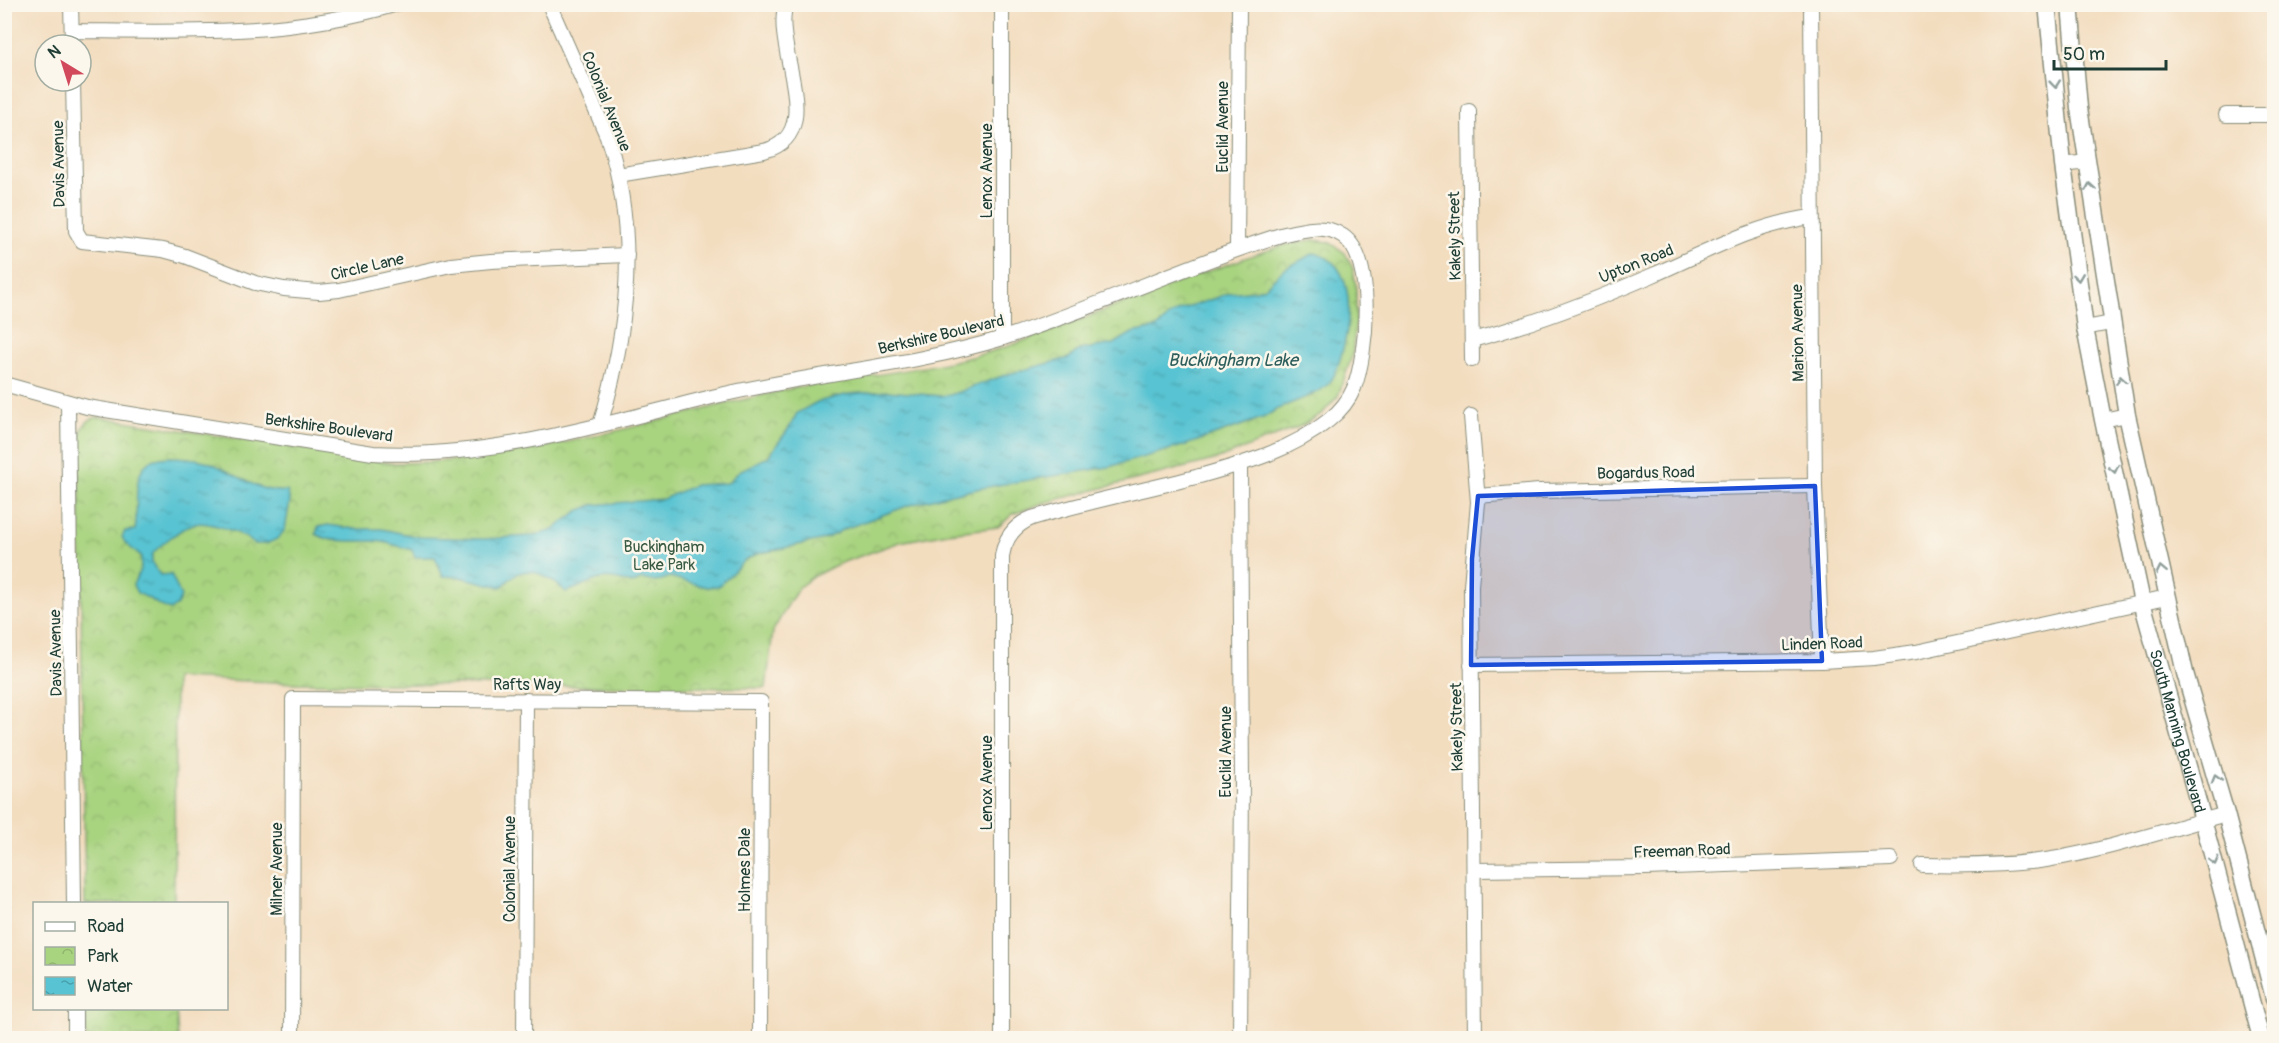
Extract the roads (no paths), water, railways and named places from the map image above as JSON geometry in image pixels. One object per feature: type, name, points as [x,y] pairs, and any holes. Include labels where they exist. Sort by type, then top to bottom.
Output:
[{"type":"street","points":[[71,4],[72,33]]},
{"type":"street","points":[[93,37],[261,30],[335,20],[397,4]]},
{"type":"street","name":"Colonial Avenue","points":[[549,4],[611,148],[626,217],[627,255],[623,329],[611,390],[600,426]]},
{"type":"street","points":[[618,175],[764,151],[785,140],[793,127],[796,112],[783,20],[786,4]]},
{"type":"street","name":"Lenox Avenue","points":[[1002,4],[1002,338]]},
{"type":"street","name":"Euclid Avenue","points":[[1237,249],[1239,4]]},
{"type":"street","name":"Marion Avenue","points":[[1811,4],[1815,486],[1822,661]]},
{"type":"street","name":"South Manning Boulevard","points":[[2047,4],[2063,165],[2085,328],[2103,420],[2142,602],[2204,820],[2261,1038]]},
{"type":"street","name":"South Manning Boulevard","points":[[2070,4],[2079,108],[2127,415],[2185,673],[2226,814],[2274,998]]},
{"type":"street","name":"Davis Avenue","points":[[73,93],[76,231],[79,238],[85,242]]},
{"type":"street","name":"Kakely Street","points":[[1469,111],[1472,360]]},
{"type":"street","points":[[2226,115],[2274,115]]},
{"type":"street","points":[[2063,165],[2087,162]]},
{"type":"street","name":"Upton Road","points":[[1472,340],[1523,325],[1637,282],[1754,230],[1812,217]]},
{"type":"street","name":"Berkshire Boulevard","points":[[4,384],[68,403],[389,454],[464,450],[600,426],[736,391],[924,357],[1002,338],[1237,249],[1303,230],[1326,229],[1342,235],[1355,249],[1364,272],[1365,328],[1359,370],[1353,389],[1341,408],[1329,420],[1272,453],[1240,465],[1050,513],[1024,522],[1013,530]]},
{"type":"street","name":"Circle Lane","points":[[85,242],[133,245],[163,250],[255,283],[284,289],[319,292],[339,290],[451,265],[627,255]]},
{"type":"street","points":[[2085,328],[2111,323]]},
{"type":"street","name":"Davis Avenue","points":[[68,403],[74,902]]},
{"type":"street","points":[[2103,420],[2127,415]]},
{"type":"street","name":"Kakely Street","points":[[1471,416],[1478,496],[1472,559],[1471,665],[1475,1038]]},
{"type":"street","name":"Euclid Avenue","points":[[1240,465],[1242,784],[1240,1038]]},
{"type":"street","name":"Bogardus Road","points":[[1478,496],[1539,491],[1815,486]]},
{"type":"street","name":"Lenox Avenue","points":[[1002,1038],[1002,556],[1006,540],[1013,530]]},
{"type":"street","name":"Linden Road","points":[[1471,665],[1822,661],[1874,658],[1916,652],[2167,597]]},
{"type":"street","name":"Rafts Way","points":[[293,699],[761,702]]},
{"type":"street","name":"Milner Avenue","points":[[292,1038],[293,699]]},
{"type":"street","name":"Colonial Avenue","points":[[524,1038],[526,700]]},
{"type":"street","name":"Holmes Dale","points":[[760,1038],[761,702]]},
{"type":"street","points":[[1922,865],[2004,864],[2044,860],[2122,843],[2226,814]]},
{"type":"street","name":"Freeman Road","points":[[1474,870],[1646,868],[1892,859]]},
{"type":"street","points":[[75,1010],[75,1038]]},
{"type":"water","name":"Buckingham Lake","points":[[1314,253],[1328,259],[1338,269],[1345,281],[1348,296],[1347,327],[1341,356],[1330,382],[1316,393],[1281,407],[1265,417],[1186,445],[1109,467],[951,494],[910,505],[844,529],[825,539],[757,554],[745,560],[719,586],[706,587],[670,577],[656,582],[642,579],[632,584],[621,580],[604,579],[566,592],[548,578],[534,572],[526,572],[512,577],[501,587],[460,577],[443,576],[435,557],[415,557],[412,550],[383,542],[340,541],[316,534],[318,527],[328,525],[355,529],[382,529],[419,537],[484,539],[531,536],[551,531],[578,511],[593,505],[663,499],[695,485],[728,483],[739,471],[768,457],[797,413],[817,402],[849,394],[888,391],[950,395],[1008,374],[1069,358],[1079,350],[1114,344],[1132,333],[1157,328],[1180,310],[1230,293],[1265,287],[1284,269]]},
{"type":"water","points":[[168,457],[205,461],[265,489],[287,491],[290,501],[285,530],[277,539],[266,544],[254,544],[225,528],[200,523],[193,524],[171,537],[152,555],[152,563],[160,575],[171,574],[181,597],[177,605],[170,610],[137,593],[133,585],[141,568],[141,556],[126,544],[122,537],[125,531],[135,530],[138,483],[143,467],[154,460]]},
{"type":"park label","name":"Buckingham Lake Park","points":[[664,555]]}]
